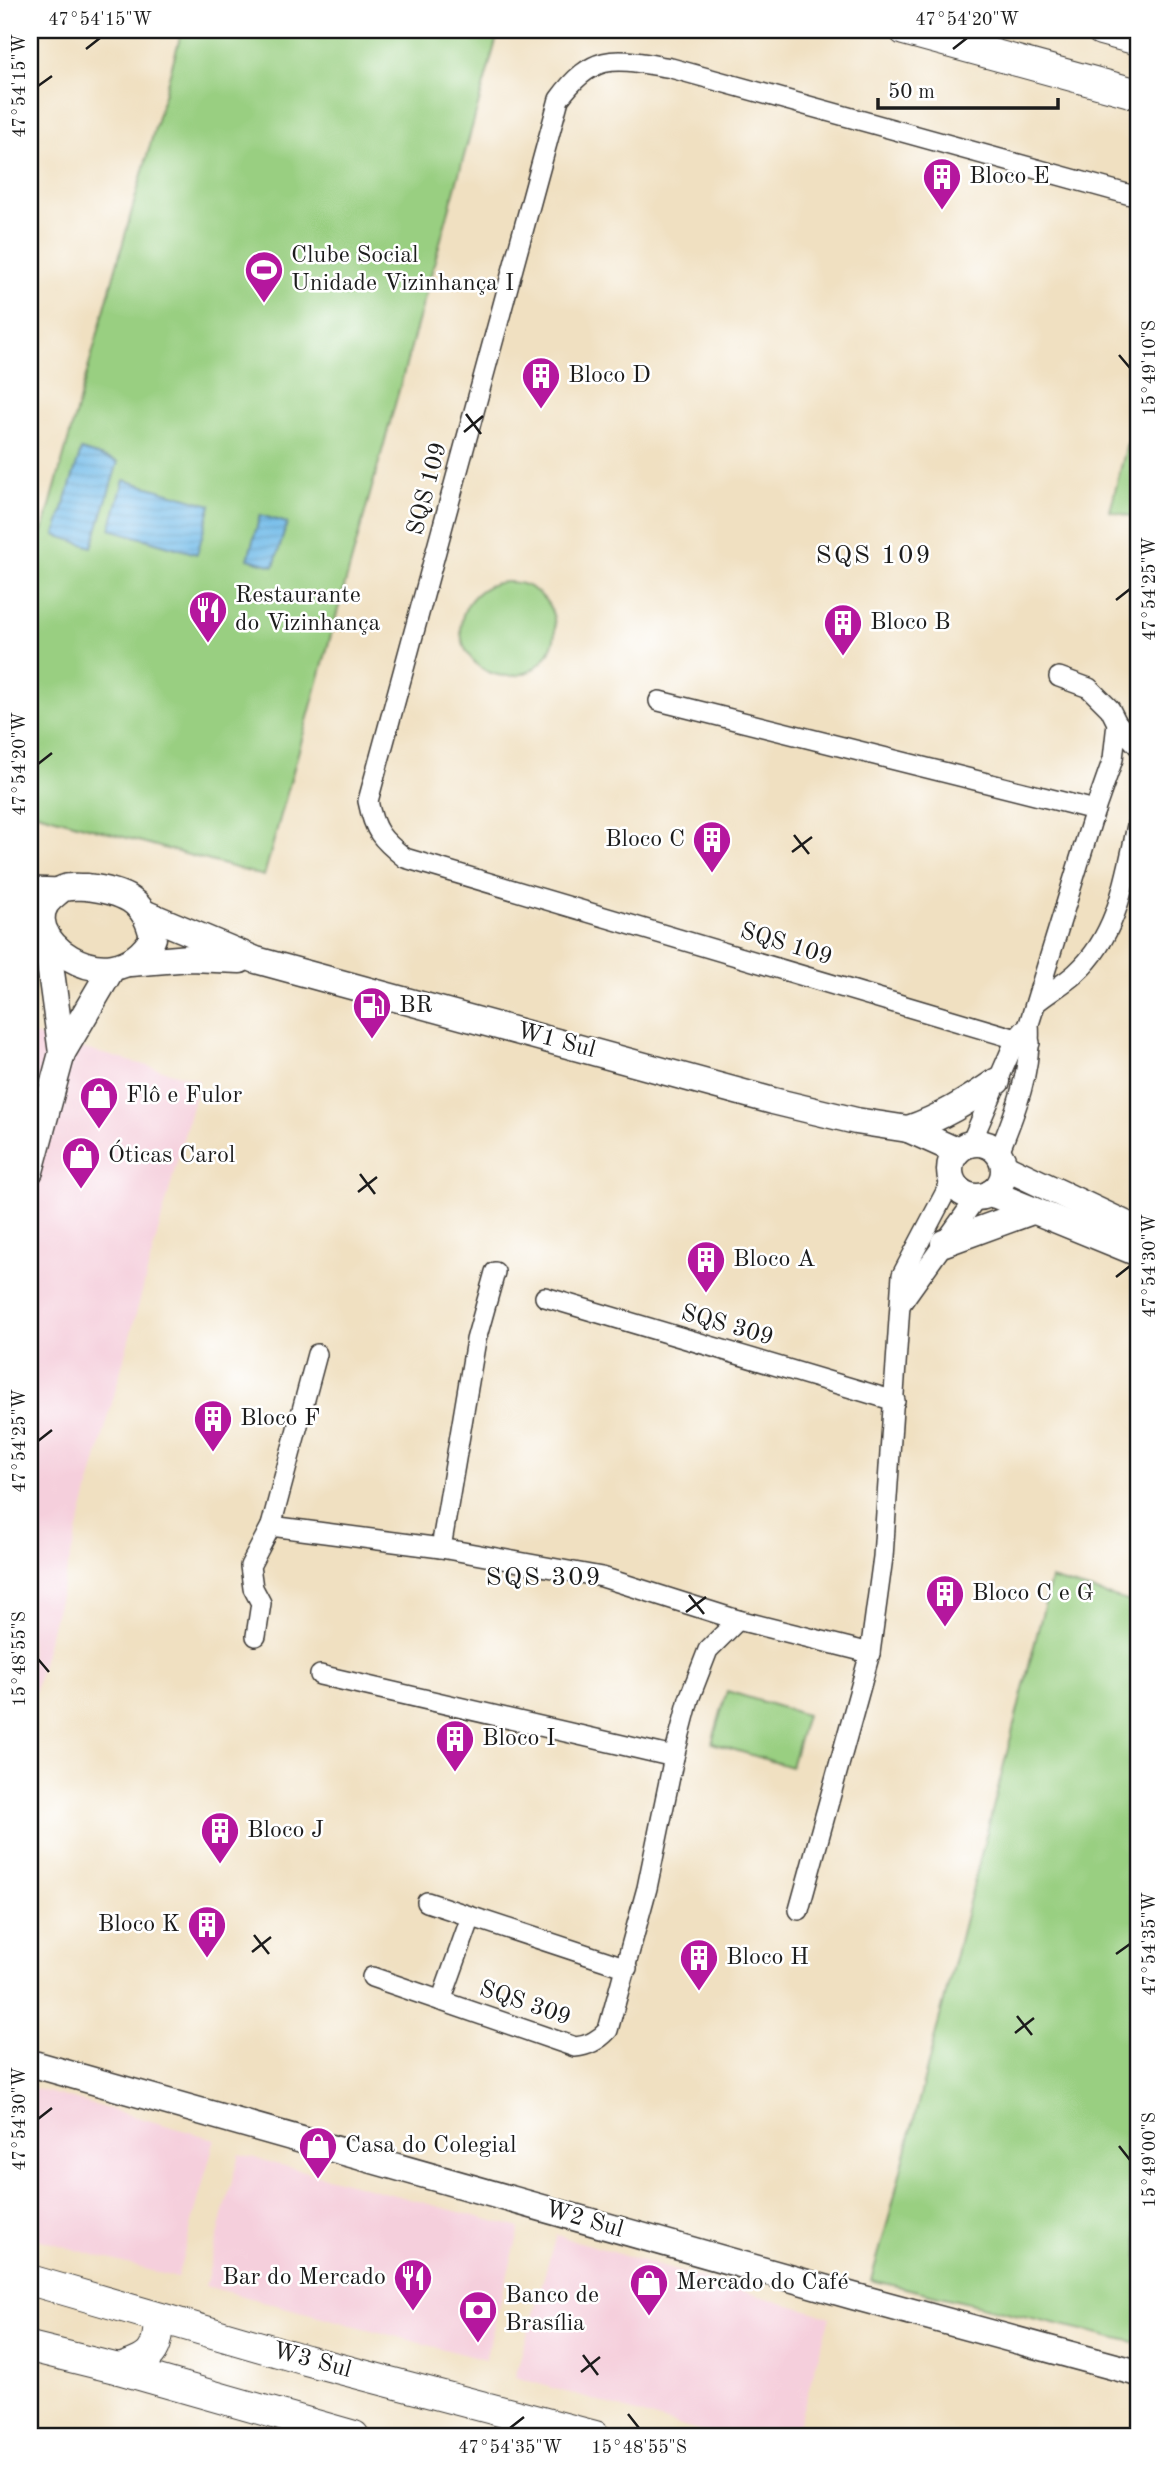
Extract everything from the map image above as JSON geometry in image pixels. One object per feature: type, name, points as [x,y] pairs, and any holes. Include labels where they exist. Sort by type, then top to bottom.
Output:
[{"type":"main road","points":[[904,30],[1138,94]]},
{"type":"main road","points":[[1101,30],[1138,40]]},
{"type":"main road","name":"W3 Sul","points":[[30,2280],[306,2360],[595,2436]]},
{"type":"main road","points":[[119,2369],[144,2362],[153,2352],[158,2338],[159,2318]]},
{"type":"main road","points":[[30,2347],[119,2369],[354,2436]]},
{"type":"street","name":"SQS 109","points":[[1025,1035],[405,858],[388,845],[373,824],[368,801],[559,99],[574,78],[597,63],[620,59],[671,68],[1138,197]]},
{"type":"street","points":[[1059,677],[1089,688],[1110,709],[1116,723],[1138,746]]},
{"type":"street","points":[[659,701],[1095,810]]},
{"type":"street","points":[[799,1910],[870,1653],[883,1557],[901,1275],[997,1081],[1025,1035],[1113,759],[1116,723]]},
{"type":"street","points":[[1037,1002],[1076,973],[1100,946],[1118,909],[1138,821]]},
{"type":"street","points":[[30,887],[86,887],[104,889],[124,896],[140,907],[150,921],[153,938],[145,952],[121,965],[98,968],[66,957],[38,920]]},
{"type":"street","points":[[62,888],[46,902],[38,920],[62,1052]]},
{"type":"street","name":"W1 Sul","points":[[144,913],[256,960],[773,1101],[856,1121],[908,1129],[957,1160]]},
{"type":"street","name":"W1 Sul","points":[[121,965],[190,958],[256,960]]},
{"type":"street","points":[[30,1171],[62,1052],[121,965]]},
{"type":"street","points":[[899,1306],[944,1243],[984,1195],[1002,1182],[1002,1159],[1020,1101],[1025,1035]]},
{"type":"street","points":[[908,1129],[955,1110],[997,1081]]},
{"type":"street","name":"W1 Sul","points":[[856,1121],[957,1160]]},
{"type":"street","points":[[957,1160],[986,1143],[1002,1159],[1138,1230]]},
{"type":"street","points":[[957,1160],[962,1192],[984,1195],[1032,1211],[1138,1253]]},
{"type":"street","points":[[944,1243],[1032,1211]]},
{"type":"street","points":[[441,1548],[476,1340],[495,1272]]},
{"type":"street","name":"SQS 309","points":[[545,1297],[895,1401]]},
{"type":"street","points":[[256,1636],[261,1603],[253,1588],[250,1566],[271,1526],[317,1353]]},
{"type":"street","points":[[271,1526],[441,1548],[602,1577],[738,1620],[870,1653]]},
{"type":"street","name":"SQS 309","points":[[372,1977],[575,2047],[593,2043],[608,2030],[648,1888],[674,1757],[689,1699],[708,1650],[738,1620]]},
{"type":"street","points":[[320,1675],[674,1757]]},
{"type":"street","points":[[427,1902],[627,1968]]},
{"type":"street","name":"SQS 309","points":[[441,2001],[471,1917]]},
{"type":"street","name":"W2 Sul","points":[[30,2063],[853,2296],[1138,2373]]},
{"type":"shaded area","points":[[30,1034],[199,1080],[30,1708]]},
{"type":"shaded area","points":[[30,2087],[215,2139],[177,2278],[30,2237]]},
{"type":"shaded area","points":[[239,2154],[520,2228],[485,2360],[205,2286]]},
{"type":"shaded area","points":[[556,2235],[830,2317],[795,2436],[714,2436],[515,2377]]},
{"type":"green space","name":"Clube Social Unidade Vizinhança I","points":[[182,30],[499,30],[264,876],[30,811],[30,578]]},
{"type":"green space","points":[[1127,444],[1138,447],[1138,518],[1110,511]]},
{"type":"green space","points":[[508,582],[526,586],[541,596],[551,611],[555,629],[551,647],[541,662],[526,672],[508,676],[490,672],[475,662],[465,647],[461,629],[465,611],[475,596],[490,586]]},
{"type":"green space","points":[[1051,1579],[1138,1604],[1138,2343],[871,2280]]},
{"type":"green space","points":[[727,1691],[806,1715],[791,1767],[712,1743]]},
{"type":"water","points":[[81,450],[118,462],[92,547],[55,535]]},
{"type":"water","points":[[124,480],[211,505],[197,554],[110,529]]},
{"type":"water","points":[[260,515],[287,523],[274,566],[248,559]]},
{"type":"place","name":"Bloco E","points":[[942,211]]},
{"type":"place","name":"Clube Social Unidade Vizinhança I","points":[[264,304]]},
{"type":"place","name":"Bloco D","points":[[541,410]]},
{"type":"place","name":"Restaurante do Vizinhança","points":[[208,644]]},
{"type":"place","name":"Bloco B","points":[[843,657]]},
{"type":"place","name":"Bloco C","points":[[712,874]]},
{"type":"place","name":"BR","points":[[372,1040]]},
{"type":"place","name":"Flô e Fulor","points":[[99,1130]]},
{"type":"place","name":"Óticas Carol","points":[[81,1190]]},
{"type":"place","name":"Bloco A","points":[[706,1294]]},
{"type":"place","name":"Bloco F","points":[[213,1453]]},
{"type":"place","name":"Bloco C e G","points":[[945,1628]]},
{"type":"place","name":"Bloco I","points":[[455,1773]]},
{"type":"place","name":"Bloco J","points":[[220,1865]]},
{"type":"place","name":"Bloco K","points":[[207,1959]]},
{"type":"place","name":"Bloco H","points":[[699,1992]]},
{"type":"place","name":"Casa do Colegial","points":[[318,2180]]},
{"type":"place","name":"Bar do Mercado","points":[[413,2312]]},
{"type":"place","name":"Mercado do Café","points":[[649,2317]]},
{"type":"place","name":"Banco de Brasília","points":[[478,2344]]},
{"type":"district","name":"SQS 109","points":[[874,556]]},
{"type":"district","name":"SQS 309","points":[[544,1578]]}]
